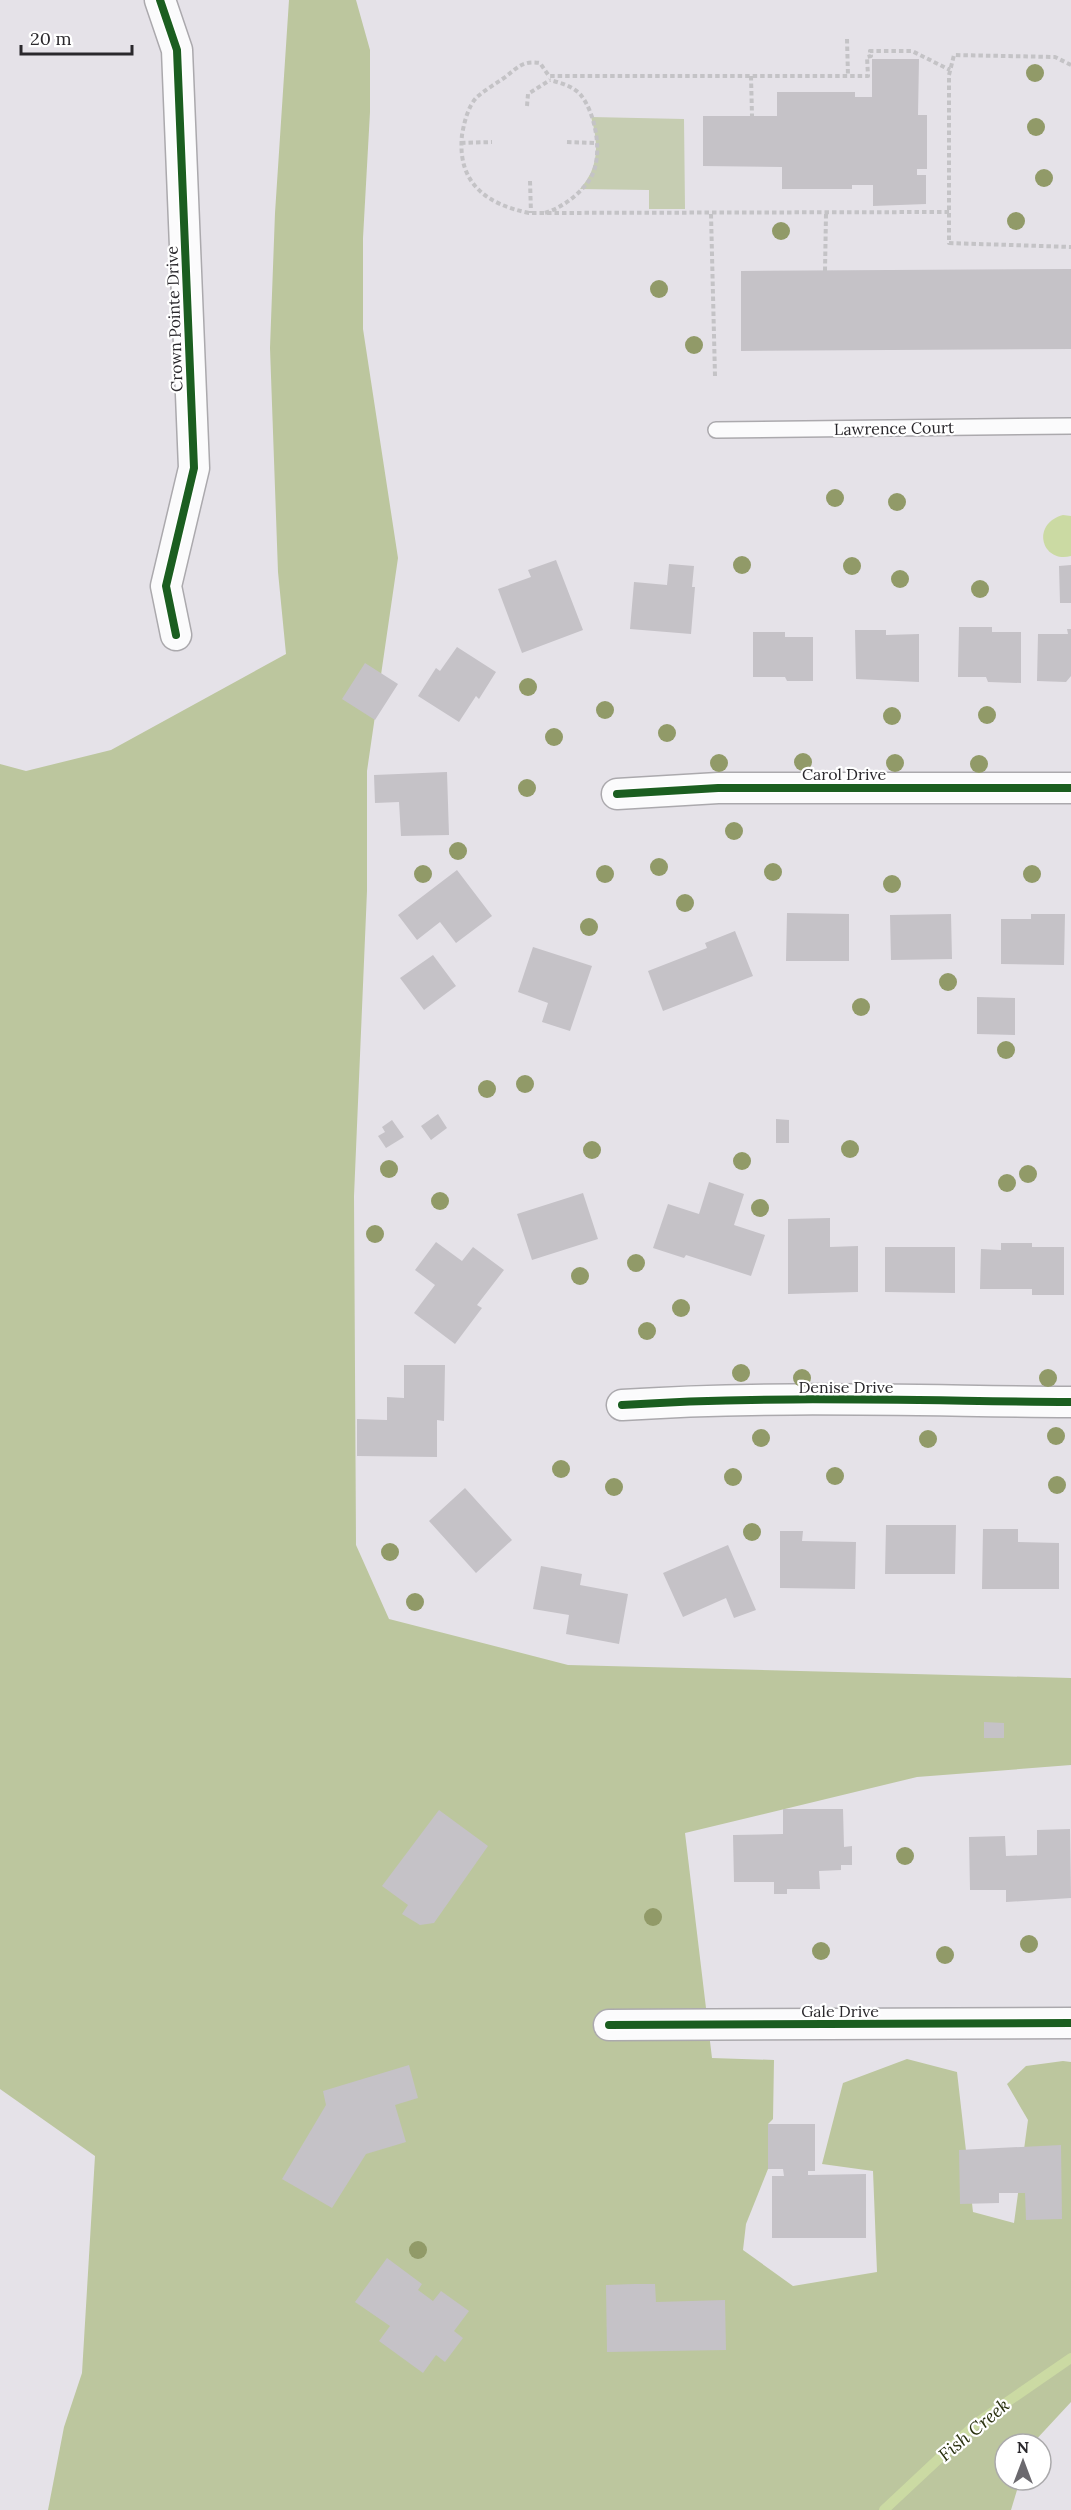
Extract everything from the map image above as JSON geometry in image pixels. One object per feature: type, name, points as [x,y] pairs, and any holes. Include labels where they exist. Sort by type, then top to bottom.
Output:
[{"type":"street","name":"Crown Pointe Drive","points":[[160,0],[177,50],[194,468],[166,586],[176,635]]},
{"type":"street","name":"Carol Drive","points":[[617,794],[718,788],[1071,788]]},
{"type":"street","name":"Denise Drive","points":[[622,1405],[749,1400],[1071,1402]]},
{"type":"street","name":"Gale Drive","points":[[609,2025],[1071,2023]]},
{"type":"lane","name":"Lawrence Court","points":[[716,430],[1071,426]]},
{"type":"path","points":[[847,39],[848,76]]},
{"type":"path","points":[[527,106],[528,94],[551,78],[868,76],[867,57],[870,57],[870,51],[912,51],[950,70]]},
{"type":"path","points":[[1071,65],[1055,57],[954,55],[950,70],[949,212],[949,243],[1071,247]]},
{"type":"path","points":[[542,214],[568,201],[590,178],[595,165],[596,143],[590,110],[579,94],[570,86],[551,78],[540,63],[531,62],[519,64],[476,97],[463,126],[461,152],[476,189],[491,201],[507,209],[542,214],[949,212]]},
{"type":"path","points":[[751,76],[752,117]]},
{"type":"path","points":[[462,143],[492,142]]},
{"type":"path","points":[[567,142],[596,143]]},
{"type":"path","points":[[530,181],[531,213]]},
{"type":"path","points":[[825,271],[826,213]]},
{"type":"path","points":[[711,214],[715,376]]},
{"type":"shaded area","points":[[289,0],[356,0],[370,50],[370,112],[363,238],[363,329],[398,558],[367,771],[367,891],[354,1196],[356,1545],[389,1619],[568,1665],[1071,1678],[1071,1765],[917,1777],[685,1833],[712,2058],[774,2060],[773,2119],[768,2124],[768,2169],[746,2224],[743,2250],[793,2286],[877,2272],[873,2171],[822,2164],[843,2083],[907,2059],[957,2072],[973,2212],[1014,2223],[1028,2120],[1007,2084],[1026,2066],[1071,2062],[1071,2402],[1043,2432],[993,2432],[993,2492],[1016,2492],[1011,2510],[48,2510],[64,2427],[82,2373],[95,2156],[0,2089],[0,764],[26,771],[111,750],[286,654],[278,572],[270,348],[275,213]]},
{"type":"shaded area","points":[[591,117],[684,119],[685,209],[649,209],[649,190],[580,189],[591,173],[596,155]]},
{"type":"shaded area","points":[[1063,515],[1071,516],[1071,556],[1061,557],[1047,549],[1043,534],[1046,526]]},
{"type":"building","points":[[872,59],[919,59],[918,115],[927,115],[927,169],[917,169],[917,175],[926,175],[926,204],[873,206],[873,185],[852,185],[852,189],[782,189],[782,167],[703,166],[703,116],[777,116],[777,92],[855,92],[855,97],[872,97]]},
{"type":"building","points":[[1071,269],[1071,349],[741,351],[741,271]]},
{"type":"building","points":[[556,560],[583,630],[522,653],[498,589],[531,577],[528,570]]},
{"type":"building","points":[[669,564],[694,566],[692,587],[695,587],[691,634],[630,629],[634,582],[667,585]]},
{"type":"building","points":[[1071,565],[1071,603],[1060,603],[1059,566]]},
{"type":"building","points":[[959,627],[992,627],[992,632],[1021,632],[1021,683],[988,682],[986,677],[958,677]]},
{"type":"building","points":[[1067,629],[1071,629],[1071,676],[1066,682],[1037,681],[1038,634],[1068,634]]},
{"type":"building","points":[[855,630],[886,630],[886,635],[919,634],[919,682],[856,679]]},
{"type":"building","points":[[753,632],[785,632],[785,637],[813,637],[813,681],[787,681],[785,677],[753,677]]},
{"type":"building","points":[[457,647],[496,672],[479,699],[476,696],[459,722],[418,696],[436,668],[440,671]]},
{"type":"building","points":[[365,663],[398,684],[375,720],[342,699]]},
{"type":"building","points":[[447,772],[449,835],[401,836],[399,802],[375,803],[374,775]]},
{"type":"building","points":[[457,870],[492,916],[456,943],[440,922],[417,940],[398,915]]},
{"type":"building","points":[[787,913],[849,914],[849,961],[786,961]]},
{"type":"building","points":[[951,914],[952,959],[891,960],[890,915]]},
{"type":"building","points":[[1031,914],[1065,914],[1064,965],[1001,964],[1001,919],[1031,919]]},
{"type":"building","points":[[735,931],[753,976],[663,1011],[648,971],[707,948],[705,943]]},
{"type":"building","points":[[533,947],[592,966],[570,1031],[542,1022],[548,1003],[518,992]]},
{"type":"building","points":[[433,955],[456,986],[424,1010],[400,978]]},
{"type":"building","points":[[977,997],[1015,998],[1015,1035],[977,1034]]},
{"type":"building","points":[[438,1114],[447,1128],[431,1140],[421,1126]]},
{"type":"building","points":[[776,1119],[789,1120],[789,1143],[776,1143]]},
{"type":"building","points":[[392,1120],[404,1137],[386,1148],[378,1136],[385,1132],[382,1127]]},
{"type":"building","points":[[709,1182],[744,1194],[734,1225],[765,1235],[751,1276],[686,1255],[684,1258],[653,1248],[668,1204],[699,1214]]},
{"type":"building","points":[[583,1193],[598,1239],[532,1260],[517,1214]]},
{"type":"building","points":[[830,1218],[830,1247],[858,1246],[858,1292],[788,1294],[788,1219]]},
{"type":"building","points":[[436,1242],[462,1261],[473,1247],[504,1270],[477,1305],[482,1308],[455,1344],[414,1313],[435,1285],[415,1270]]},
{"type":"building","points":[[1001,1243],[1032,1243],[1032,1247],[1064,1247],[1064,1295],[1032,1295],[1032,1289],[980,1289],[981,1249],[1001,1250]]},
{"type":"building","points":[[885,1247],[955,1247],[955,1293],[885,1292]]},
{"type":"building","points":[[404,1365],[445,1365],[444,1421],[437,1420],[437,1457],[357,1456],[357,1419],[387,1420],[387,1397],[404,1398]]},
{"type":"building","points":[[465,1488],[512,1540],[476,1573],[429,1521]]},
{"type":"building","points":[[886,1525],[956,1525],[955,1574],[885,1574]]},
{"type":"building","points":[[983,1529],[1018,1529],[1018,1542],[1059,1543],[1059,1589],[982,1589]]},
{"type":"building","points":[[780,1531],[803,1531],[802,1541],[856,1542],[855,1589],[780,1588]]},
{"type":"building","points":[[728,1545],[756,1610],[734,1618],[726,1598],[683,1617],[663,1573]]},
{"type":"building","points":[[541,1566],[582,1574],[580,1585],[628,1594],[619,1644],[566,1634],[569,1615],[533,1609]]},
{"type":"building","points":[[984,1722],[1004,1723],[1004,1738],[984,1738]]},
{"type":"building","points":[[783,1809],[843,1809],[844,1847],[852,1846],[852,1865],[841,1865],[841,1870],[819,1871],[820,1889],[787,1889],[787,1894],[774,1894],[774,1882],[734,1882],[733,1835],[783,1834]]},
{"type":"building","points":[[439,1810],[488,1846],[434,1923],[420,1925],[402,1914],[408,1905],[382,1886]]},
{"type":"building","points":[[1070,1829],[1071,1898],[1006,1902],[1006,1890],[970,1890],[969,1837],[1005,1836],[1006,1856],[1037,1855],[1037,1830]]},
{"type":"building","points":[[409,2065],[418,2098],[395,2105],[406,2142],[366,2154],[332,2208],[282,2179],[326,2105],[323,2091]]},
{"type":"building","points":[[768,2124],[815,2124],[815,2171],[808,2171],[808,2175],[866,2174],[866,2238],[772,2238],[772,2176],[784,2176],[783,2169],[768,2169]]},
{"type":"building","points":[[1061,2145],[1062,2219],[1026,2220],[1025,2193],[999,2193],[999,2203],[960,2204],[959,2150]]},
{"type":"building","points":[[387,2258],[422,2284],[418,2290],[433,2301],[441,2291],[469,2311],[454,2331],[463,2338],[445,2362],[436,2355],[423,2373],[379,2341],[390,2326],[355,2302]]},
{"type":"building","points":[[655,2284],[656,2302],[725,2300],[726,2350],[607,2352],[606,2285]]},
{"type":"waterway","name":"Fish Creek","points":[[884,2510],[978,2422],[1071,2358]]},
{"type":"cycle path","points":[[160,0],[177,50],[194,468],[166,586],[176,635]]},
{"type":"cycle path","points":[[617,794],[718,788],[1071,788]]},
{"type":"cycle path","points":[[622,1405],[790,1399],[1071,1402]]},
{"type":"cycle path","points":[[609,2025],[1071,2023]]}]
